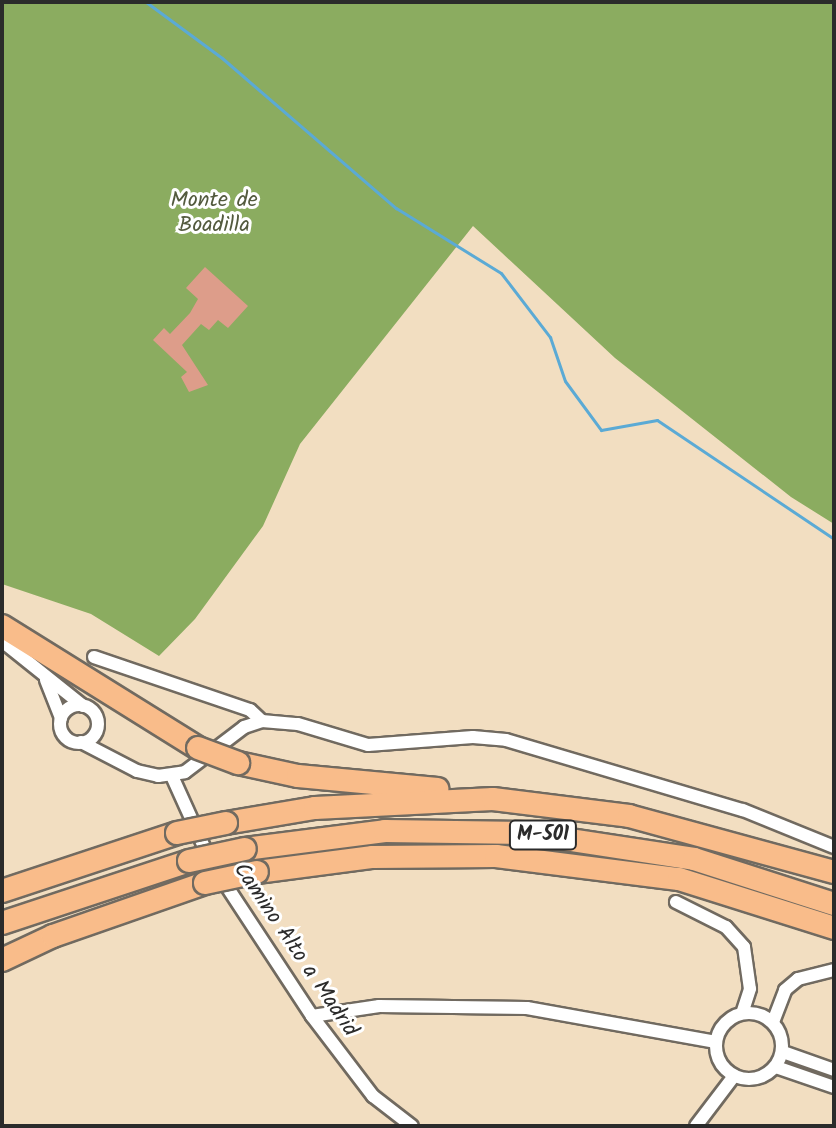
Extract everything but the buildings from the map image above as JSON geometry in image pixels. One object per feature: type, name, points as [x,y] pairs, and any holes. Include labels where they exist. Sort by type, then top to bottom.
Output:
[{"type":"highway","points":[[2,626],[198,748],[238,763],[298,776],[467,790],[493,799]]},
{"type":"highway","name":"M-501","points":[[2,891],[177,833],[226,823],[315,808],[493,799],[629,816],[834,872]]},
{"type":"highway","name":"M-501","points":[[2,923],[189,861],[245,849],[385,831],[525,833],[694,859],[834,904]]},
{"type":"highway","points":[[2,943],[149,894],[257,872],[373,857],[526,859],[679,879],[834,928]]},
{"type":"highway","points":[[2,960],[53,936],[205,883]]},
{"type":"street","points":[[2,641],[95,713],[98,727],[128,767]]},
{"type":"street","points":[[94,657],[250,710],[262,721]]},
{"type":"street","points":[[38,668],[61,718],[65,736],[128,767],[172,776],[198,765],[244,727],[262,721],[298,724],[368,745],[473,737],[540,747],[743,810],[834,847]]},
{"type":"street","points":[[61,718],[67,709],[83,706]]},
{"type":"street","points":[[81,742],[98,727]]},
{"type":"street","name":"Camino Alto a Madrid","points":[[172,776],[199,843],[312,1016],[373,1096],[412,1126]]},
{"type":"street","points":[[676,902],[726,927],[744,947],[750,989],[742,1013]]},
{"type":"street","points":[[773,1022],[758,1014],[742,1013],[727,1021],[716,1042],[718,1058],[734,1076],[753,1080],[776,1067],[783,1052],[773,1022],[776,1004],[791,985],[834,970]]},
{"type":"street","points":[[312,1016],[379,1006],[527,1008],[716,1042]]},
{"type":"street","points":[[783,1052],[834,1070]]},
{"type":"street","points":[[776,1067],[834,1087]]},
{"type":"street","points":[[696,1126],[734,1076]]},
{"type":"green space","name":"Monte de Boadilla","points":[[2,2],[834,2],[834,524],[791,497],[615,358],[473,226],[300,444],[263,526],[195,619],[159,656],[91,614],[2,584]]},
{"type":"waterway","points":[[146,2],[222,58],[396,208],[501,273],[550,337],[565,381],[601,430],[657,420],[834,539]]}]
